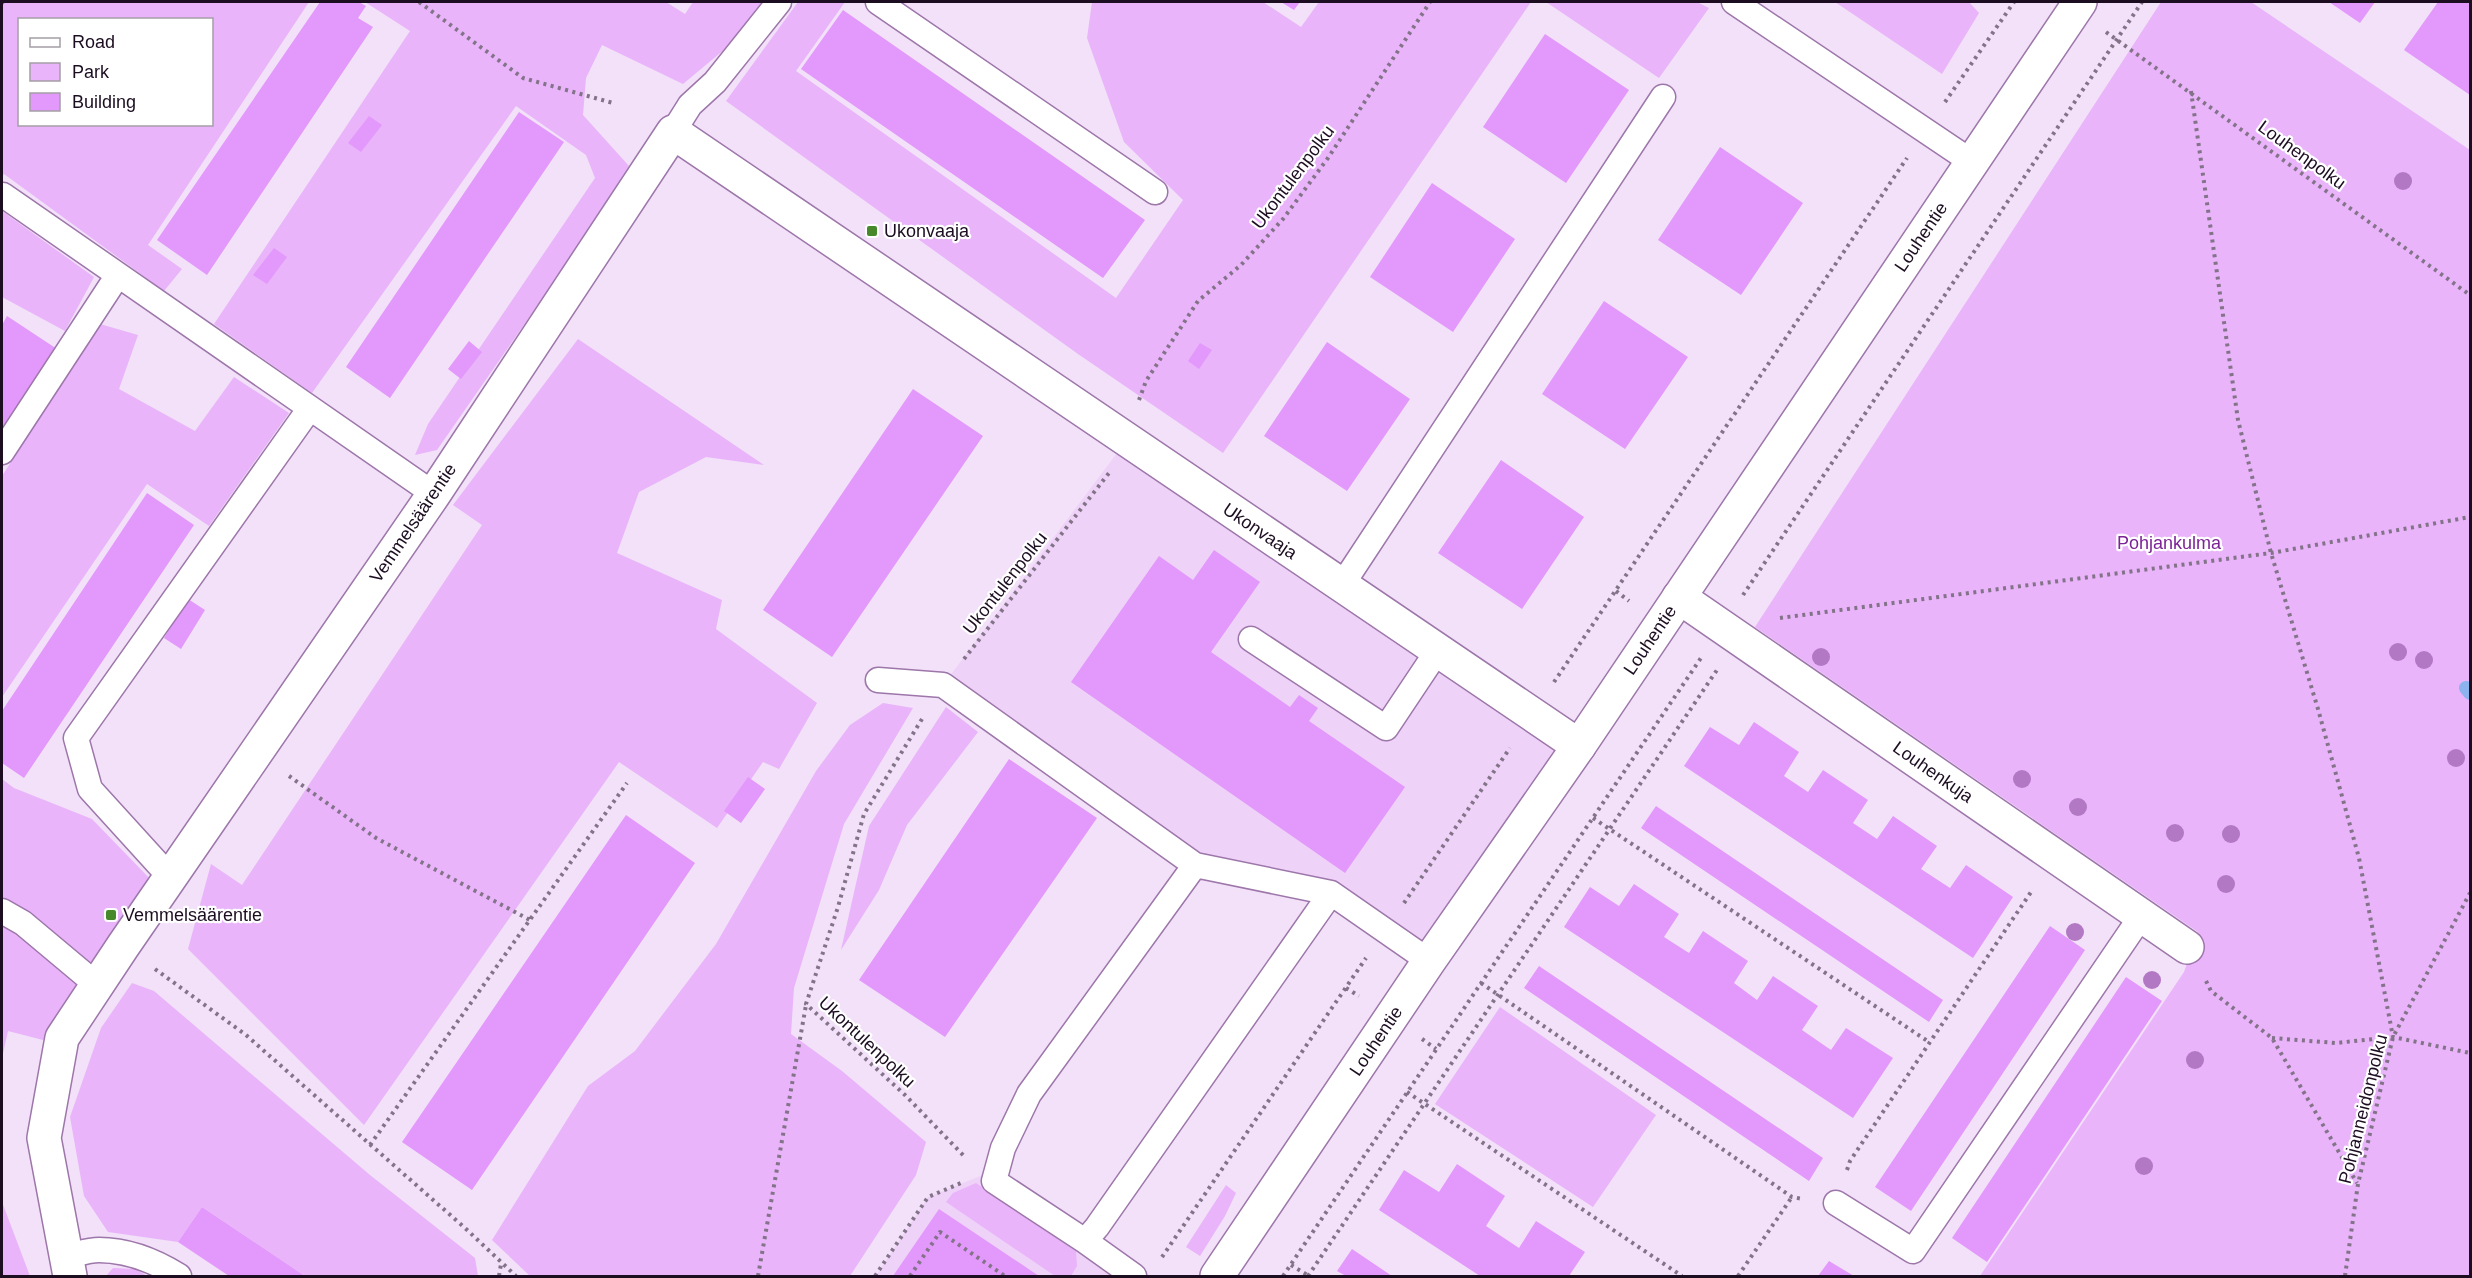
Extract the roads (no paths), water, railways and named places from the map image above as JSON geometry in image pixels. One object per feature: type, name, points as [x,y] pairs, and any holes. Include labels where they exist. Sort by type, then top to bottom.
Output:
[{"type":"street","name":"Louhentie","points":[[1217,1276],[1429,961],[1579,746],[2080,2]]},
{"type":"street","name":"Vemmelsäärentie","points":[[69,1266],[44,1137],[62,1038],[434,494],[673,132]]},
{"type":"street","name":"Ukonvaaja","points":[[673,132],[1579,746]]},
{"type":"street","name":"Louhenkuja","points":[[1679,597],[2187,947]]},
{"type":"lane","points":[[673,132],[690,105],[715,82],[779,2]]},
{"type":"lane","points":[[878,2],[1155,192]]},
{"type":"lane","points":[[1734,2],[1972,162]]},
{"type":"lane","points":[[1342,585],[1663,97]]},
{"type":"lane","points":[[3,195],[434,494]]},
{"type":"lane","points":[[2,452],[118,275]]},
{"type":"lane","points":[[170,877],[90,789],[76,738],[310,408]]},
{"type":"lane","points":[[1251,639],[1386,728],[1438,650]]},
{"type":"lane","points":[[878,680],[943,685],[1194,865],[1331,893],[1429,961]]},
{"type":"lane","points":[[1145,1272],[1085,1241],[988,1178],[1029,1094],[1194,865]]},
{"type":"lane","points":[[1085,1241],[1331,893]]},
{"type":"lane","points":[[2,911],[23,924],[97,985]]},
{"type":"lane","points":[[1836,1203],[1913,1251],[2142,915]]},
{"type":"lane","points":[[69,1266],[98,1250],[137,1255],[179,1276]]},
{"type":"waterway","points":[[2466,688],[2470,693]]},
{"type":"place","name":"Ukonvaaja","points":[[872,231]]},
{"type":"place","name":"Vemmelsäärentie","points":[[111,915]]},
{"type":"park label","name":"Pohjankulma","points":[[2169,543]]}]
